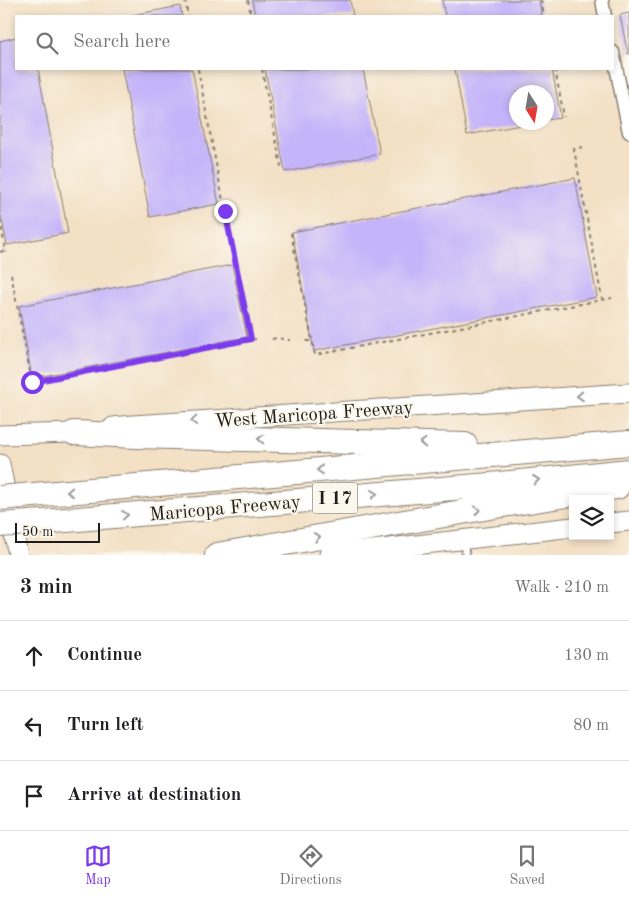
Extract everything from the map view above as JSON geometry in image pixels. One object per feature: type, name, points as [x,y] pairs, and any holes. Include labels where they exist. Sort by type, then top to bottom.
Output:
[{"type":"highway","points":[[74,433],[490,445],[614,435],[629,438]]},
{"type":"highway","name":"Maricopa Freeway","points":[[0,498],[629,443]]},
{"type":"highway","name":"Maricopa Freeway","points":[[0,526],[490,485],[629,471]]},
{"type":"highway","points":[[217,555],[619,486],[629,481]]},
{"type":"main road","name":"West Maricopa Freeway","points":[[0,436],[74,433],[133,424],[629,393]]},
{"type":"main road","points":[[0,464],[18,555]]},
{"type":"main road","points":[[614,523],[629,521]]},
{"type":"main road","points":[[339,554],[464,547],[569,529]]},
{"type":"street","points":[[602,0],[605,15]]},
{"type":"street","points":[[614,57],[629,132]]},
{"type":"path","points":[[185,0],[188,15]]},
{"type":"path","points":[[248,0],[251,15]]},
{"type":"path","points":[[541,0],[544,15]]},
{"type":"path","points":[[198,70],[251,339]]},
{"type":"path","points":[[262,70],[282,171]]},
{"type":"path","points":[[555,70],[564,117]]},
{"type":"path","points":[[583,147],[574,149],[602,299]]},
{"type":"path","points":[[0,220],[6,252],[0,252]]},
{"type":"path","points":[[291,233],[315,355],[612,298]]},
{"type":"path","points":[[11,274],[32,382],[256,339]]},
{"type":"path","points":[[272,339],[290,340]]},
{"type":"path","points":[[306,341],[312,341]]},
{"type":"building","points":[[252,0],[350,0],[353,15],[255,15]]},
{"type":"building","points":[[442,0],[539,0],[542,15],[445,15]]},
{"type":"building","points":[[180,6],[182,15],[133,15]]},
{"type":"building","points":[[629,13],[629,54],[628,54],[620,15]]},
{"type":"building","points":[[15,37],[15,70],[38,70],[68,233],[7,245],[0,211],[0,41]]},
{"type":"building","points":[[122,70],[192,70],[219,204],[150,217]]},
{"type":"building","points":[[265,70],[363,70],[380,154],[285,172]]},
{"type":"building","points":[[455,70],[552,70],[561,118],[554,119],[554,85],[509,85],[509,127],[467,135]]},
{"type":"building","points":[[575,178],[597,297],[314,351],[292,232]]},
{"type":"building","points":[[232,265],[247,337],[32,378],[19,306]]},
{"type":"route","points":[[32,382],[251,339],[225,211]]}]
